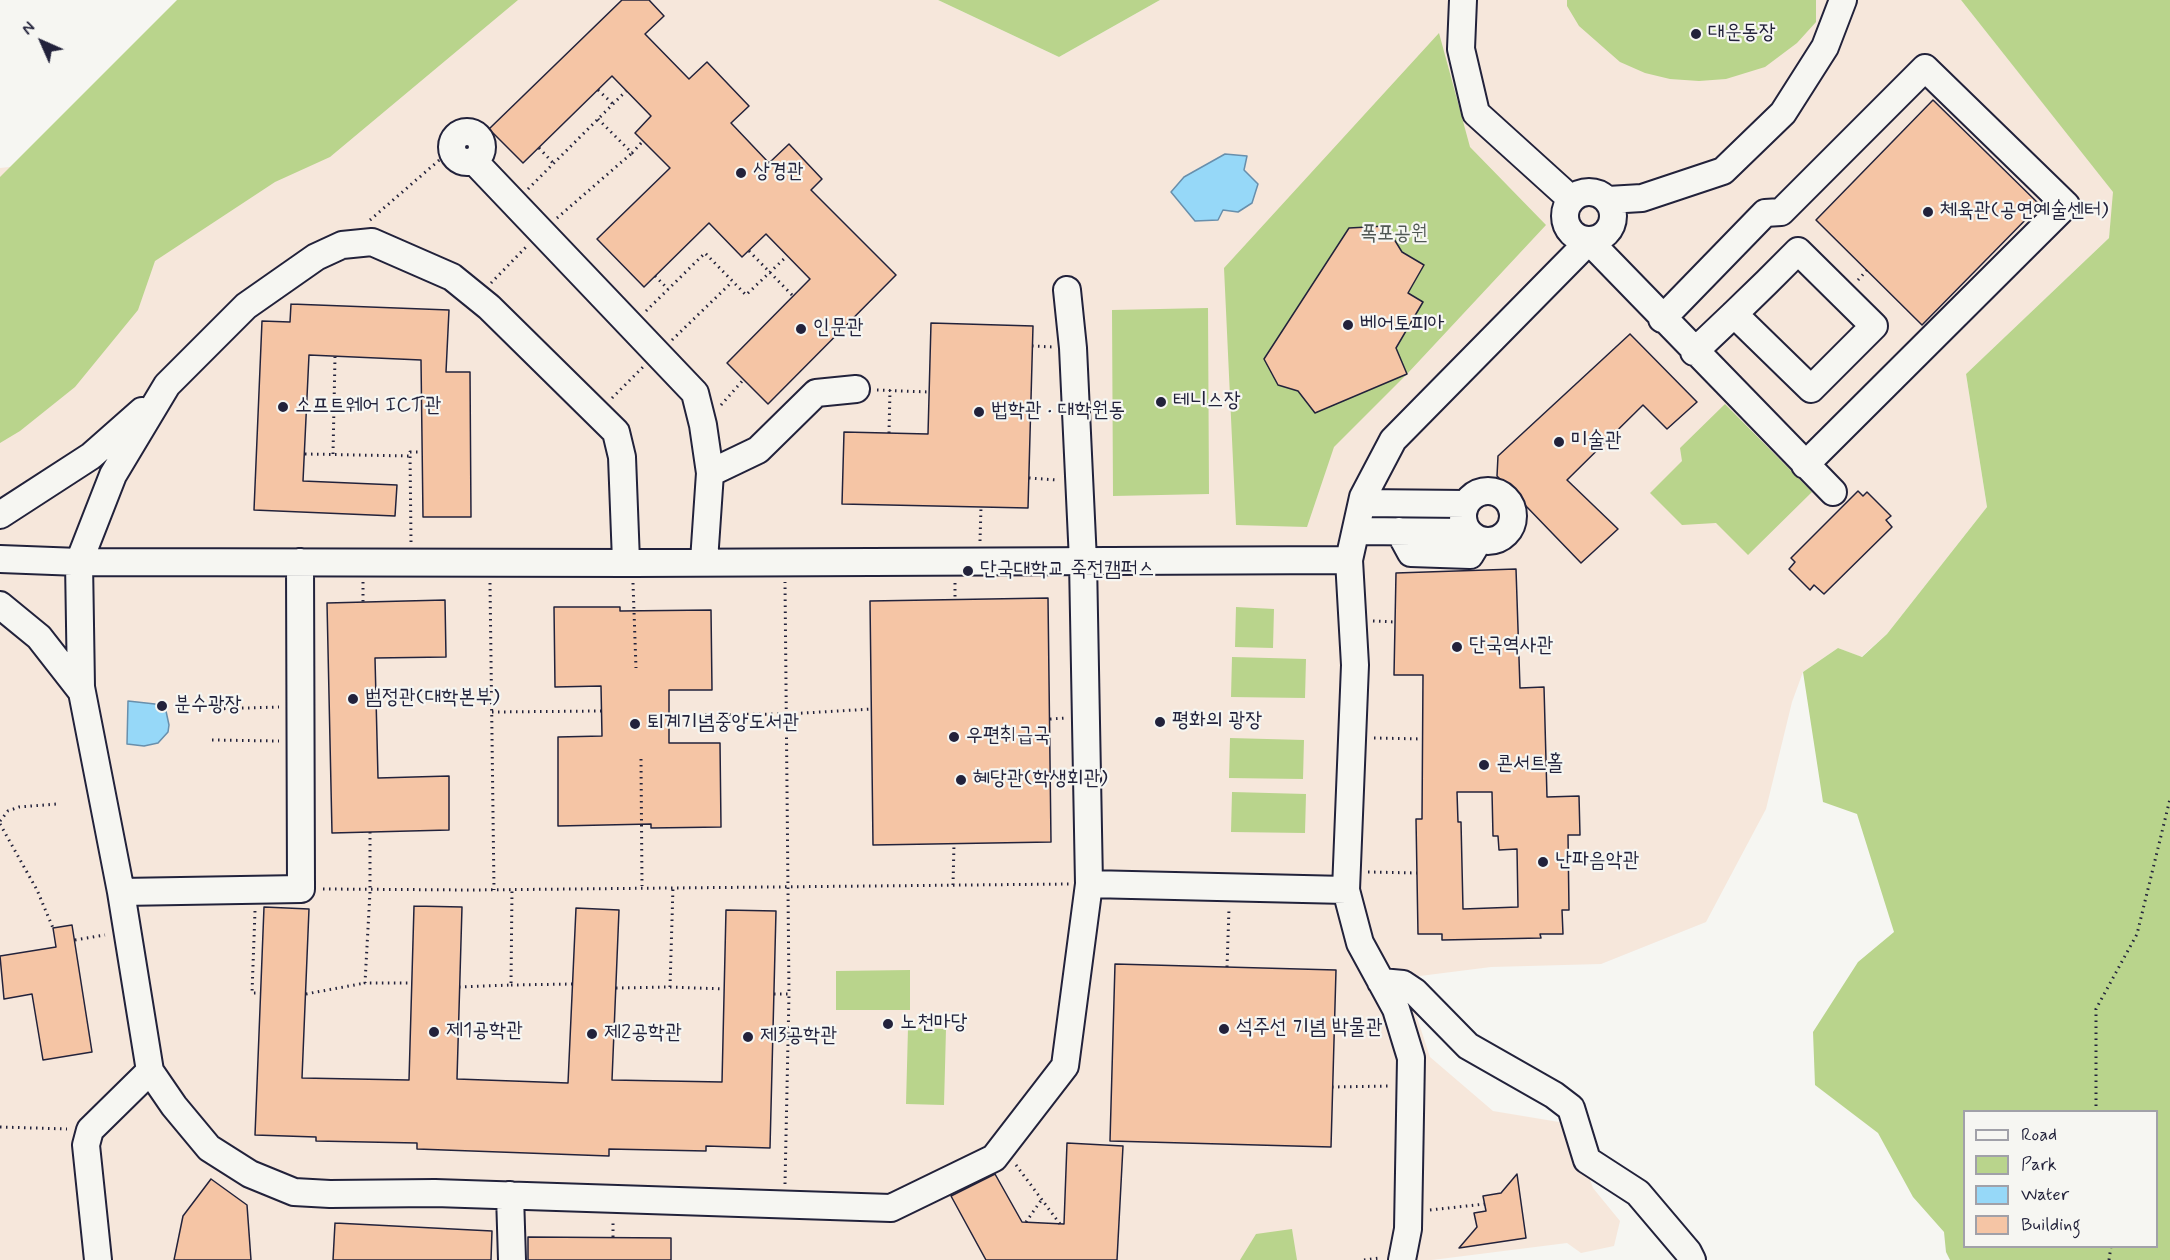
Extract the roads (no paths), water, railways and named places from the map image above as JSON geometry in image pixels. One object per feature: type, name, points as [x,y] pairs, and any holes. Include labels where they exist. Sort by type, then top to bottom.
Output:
[{"type":"lane","points":[[1463,0],[1461,49],[1476,113],[1571,199]]},
{"type":"lane","points":[[1608,200],[1642,198],[1723,171],[1783,113],[1825,47],[1843,0]]},
{"type":"lane","points":[[1662,319],[1765,213],[1781,212],[1925,68],[2066,205],[1806,465]]},
{"type":"lane","points":[[452,149],[460,161],[474,160],[695,393],[703,425],[710,473],[704,561]]},
{"type":"lane","points":[[1402,1260],[1408,1212],[1411,1058],[1396,1009],[1360,943],[1347,881],[1355,665],[1349,560],[1362,503],[1393,440],[1589,241],[1604,236],[1613,223],[1612,207],[1608,200],[1594,192],[1578,194],[1567,206],[1565,222],[1574,236],[1589,241],[1662,319],[1833,492]]},
{"type":"lane","points":[[0,515],[91,456],[167,385],[246,306],[316,257],[342,245],[372,242],[452,277],[477,297],[616,432],[621,457],[629,562]]},
{"type":"lane","points":[[1695,352],[1798,251],[1874,326],[1811,389],[1734,314]]},
{"type":"lane","points":[[167,385],[113,476],[79,562],[82,692],[121,892],[150,1071],[174,1106],[209,1148],[250,1174],[294,1192],[510,1195],[891,1208],[994,1158],[1065,1066],[1089,884],[1083,561],[1067,290]]},
{"type":"lane","points":[[710,473],[758,450],[816,393],[856,389]]},
{"type":"lane","points":[[1356,531],[1399,531],[1473,536],[1495,540],[1502,537],[1512,524],[1511,507],[1507,500],[1494,492],[1478,493],[1466,504],[1462,518],[1473,536]]},
{"type":"lane","points":[[1362,503],[1466,504]]},
{"type":"lane","points":[[0,559],[79,562],[1349,560]]},
{"type":"lane","points":[[121,892],[302,889],[300,562]]},
{"type":"lane","points":[[0,605],[39,637],[82,692]]},
{"type":"lane","points":[[1089,884],[1229,887],[1347,881]]},
{"type":"lane","points":[[1381,982],[1402,984],[1415,992],[1468,1046],[1554,1095],[1570,1108],[1587,1160],[1638,1193],[1688,1252],[1692,1260]]},
{"type":"lane","points":[[98,1260],[86,1145],[90,1130],[150,1071]]},
{"type":"lane","points":[[510,1195],[512,1260]]},
{"type":"water","points":[[1225,154],[1247,156],[1244,170],[1258,184],[1252,203],[1238,212],[1223,210],[1218,220],[1195,221],[1171,192],[1184,177]]},
{"type":"water","points":[[128,701],[155,704],[166,711],[168,732],[158,743],[144,746],[127,744]]},
{"type":"place","name":"대운동장","points":[[1696,34]]},
{"type":"place","name":"상경관","points":[[741,173]]},
{"type":"place","name":"체육관(공연예술센터)","points":[[1928,212]]},
{"type":"place","name":"베어토피아","points":[[1348,325]]},
{"type":"place","name":"인문관","points":[[801,329]]},
{"type":"place","name":"테니스장","points":[[1161,402]]},
{"type":"place","name":"소프트웨어 ICT관","points":[[283,407]]},
{"type":"place","name":"법학관 · 대학원동","points":[[979,412]]},
{"type":"place","name":"미술관","points":[[1559,442]]},
{"type":"place","name":"단국대학교 죽전캠퍼스","points":[[968,571]]},
{"type":"place","name":"단국역사관","points":[[1457,647]]},
{"type":"place","name":"범정관(대학본부)","points":[[353,699]]},
{"type":"place","name":"분수광장","points":[[162,706]]},
{"type":"place","name":"평화의 광장","points":[[1160,722]]},
{"type":"place","name":"퇴계기념중앙도서관","points":[[635,724]]},
{"type":"place","name":"우편취급국","points":[[954,737]]},
{"type":"place","name":"콘서트홀","points":[[1484,765]]},
{"type":"place","name":"혜당관(학생회관)","points":[[961,780]]},
{"type":"place","name":"난파음악관","points":[[1543,862]]},
{"type":"place","name":"노천마당","points":[[888,1024]]},
{"type":"place","name":"석주선 기념 박물관","points":[[1224,1029]]},
{"type":"place","name":"제1공학관","points":[[434,1032]]},
{"type":"place","name":"제2공학관","points":[[592,1034]]},
{"type":"place","name":"제3공학관","points":[[748,1037]]},
{"type":"park label","name":"폭포공원","points":[[1394,235]]}]
